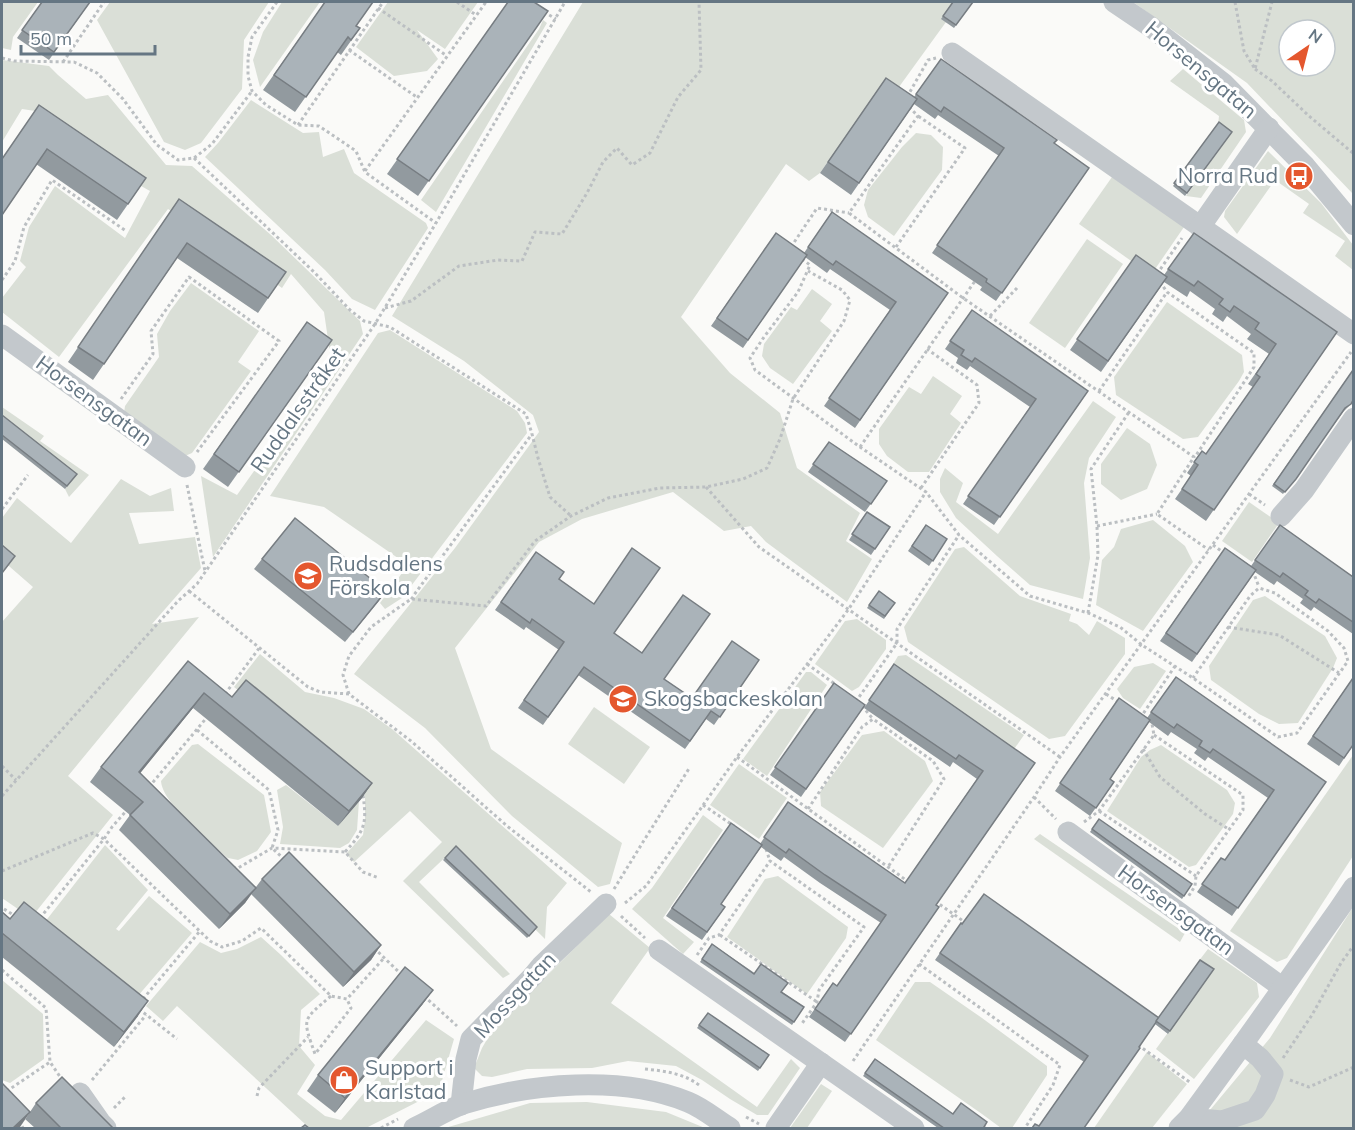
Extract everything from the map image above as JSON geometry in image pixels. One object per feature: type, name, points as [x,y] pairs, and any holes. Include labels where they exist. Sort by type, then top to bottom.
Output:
[{"type":"street","name":"Horsensgatan","points":[[1114,2],[1151,27],[1223,83],[1305,166],[1353,225]]},
{"type":"street","points":[[952,53],[1353,334]]},
{"type":"street","points":[[1197,224],[1269,128]]},
{"type":"street","name":"Horsensgatan","points":[[2,335],[185,467]]},
{"type":"street","points":[[1281,516],[1304,490],[1353,418]]},
{"type":"street","name":"Horsensgatan","points":[[1068,832],[1283,988]]},
{"type":"street","points":[[1184,1123],[1243,1044],[1353,887]]},
{"type":"street","name":"Mossgatan","points":[[461,1105],[466,1059],[471,1039],[542,965],[610,907]]},
{"type":"street","points":[[659,950],[914,1128]]},
{"type":"street","points":[[1184,1123],[1222,1121],[1255,1110],[1265,1095],[1273,1074],[1260,1058],[1243,1044]]},
{"type":"street","points":[[776,1128],[821,1063]]},
{"type":"street","points":[[414,1128],[461,1105],[503,1094],[585,1085],[628,1087],[659,1092],[690,1103],[730,1128]]},
{"type":"street","points":[[80,1094],[106,1128]]},
{"type":"path","points":[[63,62],[104,2]]},
{"type":"path","points":[[277,2],[252,37],[248,57],[252,91],[266,105],[298,125],[319,126],[356,151],[365,172],[436,223]]},
{"type":"path","points":[[298,125],[383,2]]},
{"type":"path","points":[[457,2],[476,15]]},
{"type":"path","points":[[365,172],[486,2]]},
{"type":"path","name":"Ruddalsstråket","points":[[2,796],[197,584],[375,324],[566,2]]},
{"type":"path","points":[[384,309],[411,301],[459,266],[498,260],[522,261],[535,232],[562,234],[587,194],[603,162],[617,148],[632,165],[650,153],[678,97],[701,70],[699,2]]},
{"type":"path","points":[[1235,2],[1244,51],[1255,69],[1272,81],[1353,154]]},
{"type":"path","points":[[1255,69],[1272,2]]},
{"type":"path","points":[[536,7],[556,19]]},
{"type":"path","points":[[378,8],[447,56]]},
{"type":"path","points":[[349,50],[418,98]]},
{"type":"path","points":[[896,247],[965,148],[918,116],[904,101],[928,60],[952,53]]},
{"type":"path","points":[[2,58],[14,61],[74,62],[97,74],[123,99],[156,145],[178,160],[194,158],[212,144],[252,91]]},
{"type":"path","points":[[849,213],[918,116]]},
{"type":"path","points":[[194,158],[364,321],[390,327],[526,414],[550,497],[571,516]]},
{"type":"path","points":[[2,280],[15,261],[24,226],[52,180],[126,231]]},
{"type":"path","points":[[790,249],[817,208],[849,213],[963,298],[1194,457]]},
{"type":"path","points":[[1097,526],[1157,514],[1254,367],[1254,353],[1167,292],[1156,276],[1197,224]]},
{"type":"path","points":[[797,255],[810,265],[808,271],[798,292],[750,358],[755,370],[926,492],[959,535],[1030,596],[1088,613],[1120,627],[1142,645],[1278,737],[1297,733],[1348,661],[1344,648],[1328,631],[1275,593],[1259,588]]},
{"type":"path","points":[[411,599],[486,606],[535,541],[571,516],[608,498],[660,488],[705,487],[743,479],[767,468],[780,439],[793,399],[844,321],[850,300],[842,290],[808,271]]},
{"type":"path","points":[[111,414],[153,354],[151,331],[189,277],[279,341],[185,467],[206,571]]},
{"type":"path","points":[[860,447],[976,279]]},
{"type":"path","points":[[990,316],[1017,288]]},
{"type":"path","points":[[1099,391],[1167,292]]},
{"type":"path","points":[[921,488],[979,403],[977,386],[927,349]]},
{"type":"path","points":[[842,1077],[1060,757],[1353,349]]},
{"type":"path","points":[[1088,613],[1098,555],[1091,469],[1129,412]]},
{"type":"path","points":[[350,694],[344,675],[349,656],[371,627],[411,599],[532,434]]},
{"type":"path","points":[[2,509],[28,475]]},
{"type":"path","points":[[705,487],[759,547],[1060,757]]},
{"type":"path","points":[[610,907],[646,886],[737,757],[848,610],[926,492]]},
{"type":"path","points":[[1157,514],[1209,550]]},
{"type":"path","points":[[857,700],[897,643],[897,629],[959,535]]},
{"type":"path","points":[[1213,545],[1229,557]]},
{"type":"path","points":[[1246,568],[1254,574],[1259,588]]},
{"type":"path","points":[[1193,678],[1250,597],[1259,588]]},
{"type":"path","points":[[189,591],[309,687],[320,692],[350,694],[411,741],[507,826],[610,907],[659,950]]},
{"type":"path","points":[[1228,627],[1279,635],[1339,673]]},
{"type":"path","points":[[225,694],[260,648]]},
{"type":"path","points":[[807,664],[840,688]]},
{"type":"path","points":[[1141,717],[1175,666]]},
{"type":"path","points":[[849,694],[873,719],[933,761],[944,779],[888,867]]},
{"type":"path","points":[[1106,694],[1124,705]]},
{"type":"path","points":[[1132,711],[1152,724],[1154,735],[1243,795],[1244,810],[1197,876],[1195,886],[1177,912]]},
{"type":"path","points":[[144,792],[211,712]]},
{"type":"path","points":[[808,809],[862,728],[873,719]]},
{"type":"path","points":[[197,730],[269,790],[278,830],[272,848]]},
{"type":"path","points":[[1034,797],[1068,832],[1099,811],[1154,735]]},
{"type":"path","points":[[1143,749],[1160,777],[1205,814],[1230,830]]},
{"type":"path","points":[[737,757],[916,887]]},
{"type":"path","points":[[2,766],[16,780]]},
{"type":"path","points":[[610,907],[643,842],[690,767]]},
{"type":"path","points":[[345,852],[358,837],[364,825],[366,813],[362,794]]},
{"type":"path","points":[[703,805],[739,830]]},
{"type":"path","points":[[37,923],[128,810]]},
{"type":"path","points":[[1099,811],[1197,876]]},
{"type":"path","points":[[2,871],[93,833],[104,839],[210,941],[222,947],[242,941],[261,928],[331,996],[347,999]]},
{"type":"path","points":[[272,848],[288,864]]},
{"type":"path","points":[[230,867],[238,868],[272,848],[345,852],[363,872],[379,878]]},
{"type":"path","points":[[766,849],[770,861],[864,927],[819,990],[817,1002],[790,1042]]},
{"type":"path","points":[[687,970],[709,938],[719,935],[770,861]]},
{"type":"path","points":[[935,901],[973,928]]},
{"type":"path","points":[[2,909],[23,922]]},
{"type":"path","points":[[177,1039],[136,1007],[200,931]]},
{"type":"path","points":[[719,935],[817,1002]]},
{"type":"path","points":[[368,942],[401,974]]},
{"type":"path","points":[[1353,945],[1312,1015],[1273,1074],[1309,1087],[1353,1067]]},
{"type":"path","points":[[347,999],[384,958]]},
{"type":"path","points":[[920,964],[1060,1065],[1053,1084],[1026,1128]]},
{"type":"path","points":[[2,970],[46,1008],[50,1062],[65,1083],[80,1094],[146,1015]]},
{"type":"path","points":[[419,991],[471,1039]]},
{"type":"path","points":[[331,996],[308,1016],[306,1028],[315,1054],[351,1008],[347,999]]},
{"type":"path","points":[[257,1096],[259,1088],[309,1037]]},
{"type":"path","points":[[1138,1046],[1206,1094]]},
{"type":"path","points":[[2,1091],[4,1093],[50,1062]]},
{"type":"path","points":[[18,1120],[23,1128]]},
{"type":"shaded area","points":[[2,2],[38,2],[13,37],[11,50],[2,48]]},
{"type":"shaded area","points":[[110,2],[269,2],[244,40],[242,89],[201,143],[185,150],[164,142],[97,20]]},
{"type":"shaded area","points":[[282,2],[320,2],[260,87],[253,60],[263,32]]},
{"type":"shaded area","points":[[388,2],[478,2],[445,49],[417,30],[438,59],[427,71],[394,76],[356,47]]},
{"type":"shaded area","points":[[583,2],[953,2],[946,22],[891,98],[878,90],[820,173],[809,181],[786,164],[681,317],[730,373],[780,413],[797,468],[860,513],[846,541],[872,559],[847,602],[766,542],[751,526],[724,531],[673,492],[582,519],[539,542],[455,648],[491,749],[622,843],[610,884],[598,887],[512,816],[425,728],[354,674],[455,548],[539,432],[533,415],[464,361],[392,316]]},
{"type":"shaded area","points":[[1133,2],[1353,2],[1353,194],[1247,83]]},
{"type":"shaded area","points":[[543,20],[547,23],[436,212],[421,200]]},
{"type":"shaded area","points":[[2,60],[49,66],[86,99],[108,95],[166,165],[192,166],[271,235],[360,321],[363,334],[213,557],[201,476],[237,495],[334,358],[330,353],[324,312],[291,274],[282,288],[168,209],[59,357],[2,312],[2,298],[26,267],[20,261],[29,227],[55,186],[125,238],[150,191],[42,112],[22,109],[2,142]]},
{"type":"shaded area","points":[[1183,69],[1244,120],[1246,132],[1201,198],[1186,196],[1230,135],[1218,125],[1219,116],[1170,81]]},
{"type":"shaded area","points":[[251,100],[303,133],[319,132],[323,157],[344,149],[354,173],[426,223],[428,228],[375,310],[352,299],[325,270],[205,157]]},
{"type":"shaded area","points":[[916,133],[931,135],[943,147],[942,170],[894,236],[868,217],[864,205],[868,190]]},
{"type":"shaded area","points":[[1268,151],[1321,203],[1353,245],[1353,270],[1335,256],[1345,241],[1303,213],[1309,204],[1275,180],[1237,234],[1224,217],[1225,211]]},
{"type":"shaded area","points":[[1112,177],[1184,227],[1151,275],[1079,224]]},
{"type":"shaded area","points":[[1087,239],[1123,264],[1065,348],[1029,323]]},
{"type":"shaded area","points":[[191,283],[259,331],[238,362],[251,371],[192,453],[185,456],[124,413],[125,406],[159,357],[157,334],[170,311]]},
{"type":"shaded area","points":[[812,289],[832,304],[820,321],[832,331],[793,384],[770,368],[762,356],[764,344],[791,307],[797,310]]},
{"type":"shaded area","points":[[1167,302],[1242,355],[1244,372],[1198,437],[1183,439],[1116,395],[1114,377]]},
{"type":"shaded area","points":[[390,330],[517,411],[525,423],[527,433],[402,598],[385,609],[380,603],[408,565],[324,507],[270,496],[378,333]]},
{"type":"shaded area","points":[[933,376],[962,396],[950,414],[961,423],[929,472],[908,472],[887,456],[879,444],[879,429],[909,387],[921,394]]},
{"type":"shaded area","points":[[1093,401],[1116,417],[1089,458],[1084,483],[1090,558],[1083,599],[1030,585],[956,518],[940,492],[940,479],[945,468],[963,483],[956,502],[998,534]]},
{"type":"shaded area","points":[[2,407],[44,436],[40,441],[89,475],[69,497],[65,489],[75,477],[2,419]]},
{"type":"shaded area","points":[[1127,428],[1150,444],[1157,465],[1147,489],[1121,500],[1101,484],[1101,464]]},
{"type":"shaded area","points":[[121,479],[150,496],[171,488],[174,511],[129,513],[139,544],[195,537],[201,568],[152,624],[199,617],[68,776],[113,815],[31,918],[2,898],[2,622],[33,587],[2,560],[2,518],[17,498],[71,543]]},
{"type":"shaded area","points":[[1249,502],[1279,523],[1252,562],[1222,541]]},
{"type":"shaded area","points":[[1153,520],[1185,546],[1193,562],[1143,631],[1096,605],[1102,560],[1114,547],[1121,529]]},
{"type":"shaded area","points":[[964,547],[1020,596],[1071,614],[1069,621],[1077,624],[1089,635],[1097,621],[1125,638],[1125,654],[1065,736],[1049,739],[908,642],[904,627],[955,549]]},
{"type":"shaded area","points":[[1265,596],[1325,636],[1337,658],[1298,723],[1279,724],[1259,714],[1211,680],[1209,666],[1253,600]]},
{"type":"shaded area","points":[[857,619],[886,640],[886,649],[859,687],[852,691],[815,664],[845,621]]},
{"type":"shaded area","points":[[260,654],[305,692],[334,698],[364,709],[392,729],[567,883],[547,907],[545,939],[454,849],[419,882],[510,974],[503,978],[403,881],[442,842],[410,811],[354,862],[346,854],[363,835],[365,792],[234,687]]},
{"type":"shaded area","points":[[906,655],[1024,735],[1010,755],[889,671],[898,656]]},
{"type":"shaded area","points":[[1153,663],[1166,671],[1140,709],[1123,698],[1117,689],[1134,667]]},
{"type":"shaded area","points":[[806,672],[811,672],[827,685],[767,776],[743,759]]},
{"type":"shaded area","points":[[594,707],[650,747],[624,784],[568,744]]},
{"type":"shaded area","points":[[884,731],[925,761],[933,781],[883,848],[821,806],[820,792],[862,735]]},
{"type":"shaded area","points":[[198,744],[264,795],[271,832],[257,851],[238,860],[228,858],[199,832],[178,811],[163,790],[161,781],[192,745]]},
{"type":"shaded area","points":[[1161,745],[1227,790],[1235,803],[1233,814],[1196,865],[1189,867],[1107,811],[1141,757]]},
{"type":"shaded area","points":[[1353,755],[1353,856],[1287,958],[1277,962],[1230,931]]},
{"type":"shaded area","points":[[739,764],[787,798],[759,839],[710,805]]},
{"type":"shaded area","points":[[286,785],[338,826],[359,801],[357,830],[349,843],[340,848],[280,844],[283,827],[277,790]]},
{"type":"shaded area","points":[[703,815],[723,830],[663,918],[694,942],[683,954],[632,909],[652,888]]},
{"type":"shaded area","points":[[1040,834],[1185,933],[1180,942],[1034,839]]},
{"type":"shaded area","points":[[105,845],[148,890],[116,929],[119,931],[149,896],[192,933],[137,997],[41,927]]},
{"type":"shaded area","points":[[778,876],[848,927],[846,938],[807,994],[727,937],[765,879]]},
{"type":"shaded area","points":[[1353,907],[1353,1128],[1195,1128],[1270,1038]]},
{"type":"shaded area","points":[[609,914],[650,948],[611,1003],[757,1107],[791,1059],[800,1068],[768,1115],[757,1115],[676,1066],[628,1061],[592,1068],[527,1069],[492,1077],[482,1076],[474,1068],[493,1029]]},
{"type":"shaded area","points":[[261,937],[320,994],[301,1010],[299,1046],[315,1065],[297,1094],[325,1116],[341,1120],[426,1020],[454,1039],[439,1091],[366,1128],[304,1128],[305,1124],[177,1006],[163,1021],[146,1006],[200,942],[221,953],[237,949]]},
{"type":"shaded area","points":[[1208,949],[1257,983],[1259,997],[1194,1079],[1156,1049],[1212,972],[1198,962]]},
{"type":"shaded area","points":[[2,980],[43,1014],[44,1059],[10,1083],[2,1080]]},
{"type":"shaded area","points":[[915,982],[930,982],[1047,1066],[1047,1075],[1012,1128],[1001,1128],[876,1040]]},
{"type":"shaded area","points":[[1147,1052],[1187,1084],[1152,1128],[1094,1128]]},
{"type":"shaded area","points":[[821,1084],[832,1091],[807,1128],[790,1128]]},
{"type":"shaded area","points":[[587,1102],[666,1112],[705,1128],[445,1128],[530,1103]]},
{"type":"building","points":[[42,2],[90,2],[54,52],[22,30]]},
{"type":"building","points":[[325,2],[373,2],[356,26],[360,28],[351,40],[348,37],[306,97],[274,75]]},
{"type":"building","points":[[508,2],[534,2],[548,11],[429,181],[397,159]]},
{"type":"building","points":[[953,2],[973,2],[956,25],[943,16]]},
{"type":"building","points":[[941,59],[1057,140],[1054,143],[1089,168],[1002,293],[986,282],[987,279],[937,245],[1004,148],[944,107],[941,112],[916,94]]},
{"type":"building","points":[[886,78],[917,99],[859,183],[828,162]]},
{"type":"building","points":[[39,105],[146,178],[128,204],[47,149],[2,215],[2,159]]},
{"type":"building","points":[[1219,122],[1232,132],[1187,193],[1174,183]]},
{"type":"building","points":[[179,199],[286,272],[268,298],[187,243],[104,364],[78,347]]},
{"type":"building","points":[[832,212],[948,293],[860,420],[829,398],[896,302],[836,261],[833,265],[808,247]]},
{"type":"building","points":[[776,233],[807,255],[748,340],[717,318]]},
{"type":"building","points":[[1194,233],[1337,332],[1214,510],[1182,489],[1198,465],[1194,462],[1202,451],[1206,454],[1260,377],[1256,374],[1276,344],[1255,329],[1259,323],[1234,306],[1230,312],[1219,304],[1223,299],[1198,281],[1194,286],[1168,269]]},
{"type":"building","points":[[1136,255],[1167,277],[1108,361],[1077,339]]},
{"type":"building","points":[[972,310],[1088,391],[1000,517],[968,496],[1036,399],[975,358],[972,362],[961,355],[964,350],[950,341]]},
{"type":"building","points":[[307,322],[332,340],[239,472],[214,454]]},
{"type":"building","points":[[1353,370],[1351,404],[1345,408],[1285,492],[1274,484]]},
{"type":"building","points":[[2,415],[77,474],[67,486],[2,435]]},
{"type":"building","points":[[829,442],[887,481],[871,504],[813,464]]},
{"type":"building","points":[[867,512],[890,527],[875,549],[852,534]]},
{"type":"building","points":[[295,518],[386,591],[353,632],[262,559]]},
{"type":"building","points":[[926,525],[947,539],[933,561],[912,546]]},
{"type":"building","points":[[1280,525],[1353,577],[1353,622],[1319,599],[1316,603],[1305,595],[1308,591],[1283,573],[1280,577],[1255,560]]},
{"type":"building","points":[[2,545],[15,556],[2,573]]},
{"type":"building","points":[[632,548],[660,568],[614,633],[642,653],[683,595],[710,614],[664,679],[692,698],[732,641],[759,660],[720,717],[711,711],[690,741],[584,667],[548,717],[524,700],[564,642],[532,619],[530,623],[501,602],[536,552],[564,572],[559,579],[594,604]]},
{"type":"building","points":[[1225,548],[1256,570],[1197,654],[1166,633]]},
{"type":"building","points":[[879,591],[895,603],[885,616],[869,605]]},
{"type":"building","points":[[188,661],[232,697],[246,680],[372,783],[349,811],[204,693],[139,772],[256,888],[230,914],[130,815],[143,802],[101,767]]},
{"type":"building","points":[[894,664],[1035,763],[936,905],[939,907],[851,1034],[815,1009],[833,983],[837,986],[886,915],[789,849],[786,853],[764,837],[788,802],[905,883],[983,771],[959,755],[956,759],[869,700]]},
{"type":"building","points":[[1176,677],[1326,782],[1238,908],[1202,884],[1221,858],[1225,860],[1274,790],[1213,749],[1210,753],[1199,746],[1202,741],[1177,724],[1174,728],[1151,712]]},
{"type":"building","points":[[1353,678],[1353,745],[1344,758],[1313,736]]},
{"type":"building","points":[[834,683],[865,705],[806,789],[775,767]]},
{"type":"building","points":[[1119,698],[1150,720],[1110,779],[1114,782],[1096,808],[1060,783]]},
{"type":"building","points":[[1099,819],[1192,884],[1184,896],[1092,829]]},
{"type":"building","points":[[731,823],[762,845],[721,904],[725,907],[707,932],[672,908]]},
{"type":"building","points":[[456,846],[537,927],[529,936],[445,858]]},
{"type":"building","points":[[289,852],[381,945],[354,972],[262,879]]},
{"type":"building","points":[[984,894],[1159,1018],[1084,1128],[1032,1128],[1035,1124],[1039,1126],[1088,1056],[940,953]]},
{"type":"building","points":[[24,902],[148,1001],[124,1032],[2,933],[2,912],[10,919]]},
{"type":"building","points":[[712,944],[754,974],[761,964],[788,983],[781,992],[804,1007],[794,1022],[702,959]]},
{"type":"building","points":[[1200,960],[1214,969],[1170,1031],[1156,1021]]},
{"type":"building","points":[[405,967],[433,990],[345,1098],[318,1075]]},
{"type":"building","points":[[708,1013],[769,1055],[760,1068],[699,1025]]},
{"type":"building","points":[[875,1059],[953,1114],[961,1103],[987,1122],[984,1127],[986,1128],[944,1128],[865,1073]]},
{"type":"building","points":[[62,1077],[113,1128],[61,1128],[36,1103]]},
{"type":"building","points":[[2,1083],[30,1112],[13,1128],[2,1128]]},
{"type":"place","name":"Norra Rud","points":[[1299,176]]},
{"type":"place","name":"Rudsdalens Förskola","points":[[308,576]]},
{"type":"place","name":"Skogsbackeskolan","points":[[623,699]]},
{"type":"place","name":"Support i Karlstad","points":[[344,1080]]}]
